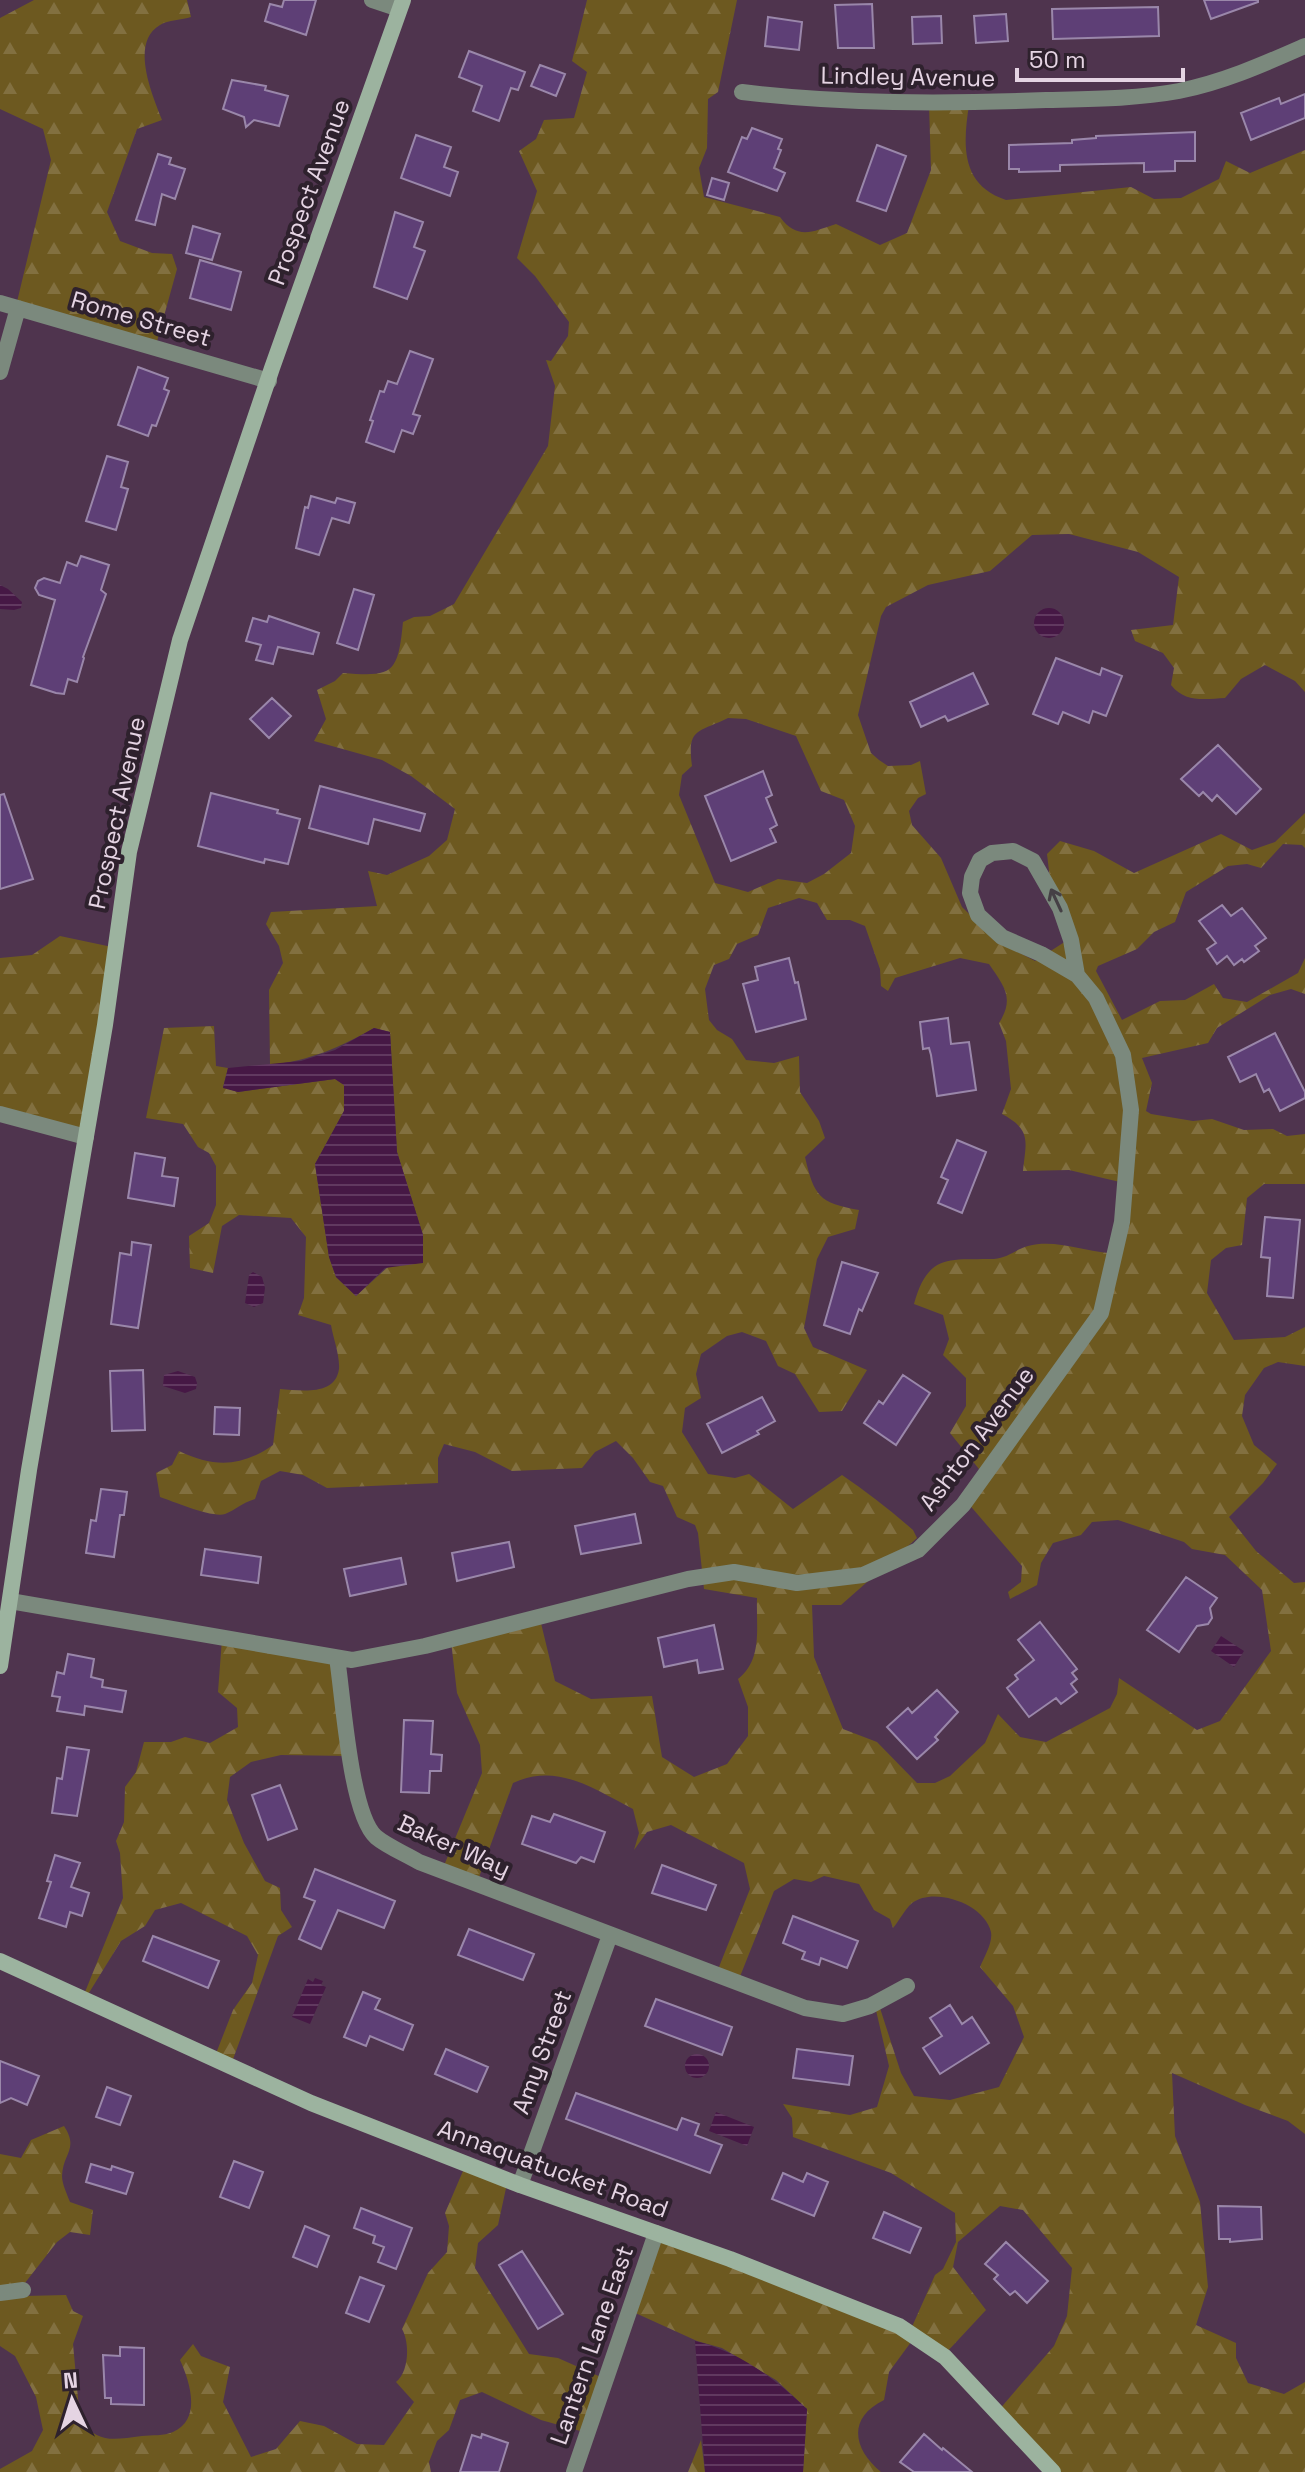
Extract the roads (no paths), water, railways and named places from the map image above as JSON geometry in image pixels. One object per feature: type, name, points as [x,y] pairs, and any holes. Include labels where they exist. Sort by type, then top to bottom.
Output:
[{"type":"street","points":[[372,0],[401,5]]},
{"type":"street","name":"Prospect Avenue","points":[[0,1666],[29,1470],[105,1025],[129,852],[176,655],[401,5]]},
{"type":"street","name":"Lindley Avenue","points":[[742,92],[832,102],[938,104],[1111,97],[1178,91],[1207,84],[1236,76],[1305,46]]},
{"type":"street","name":"Rome Street","points":[[0,303],[269,381]]},
{"type":"street","points":[[0,372],[18,308]]},
{"type":"street","name":"Ashton Avenue","points":[[337,1658],[352,1660],[425,1646],[688,1579],[734,1572],[797,1583],[863,1575],[918,1550],[963,1505],[1101,1313],[1122,1222],[1131,1110],[1123,1055],[1096,998],[1077,975],[1041,954],[1002,937],[978,915],[970,893],[972,877],[980,860],[992,853],[1013,851],[1033,861],[1060,908],[1071,940],[1077,975]]},
{"type":"street","points":[[0,1114],[86,1137]]},
{"type":"street","points":[[10,1601],[337,1658]]},
{"type":"street","name":"Baker Way","points":[[337,1658],[351,1762],[363,1816],[375,1837],[419,1862],[805,2008],[843,2014],[870,2006],[907,1986]]},
{"type":"street","name":"Amy Street","points":[[520,2185],[610,1935]]},
{"type":"street","name":"Annaquatucket Road","points":[[0,1961],[311,2103],[520,2185],[730,2259],[899,2326],[945,2357],[1053,2472]]},
{"type":"street","name":"Lantern Lane East","points":[[574,2472],[656,2233]]},
{"type":"street","points":[[0,2293],[23,2290]]}]
